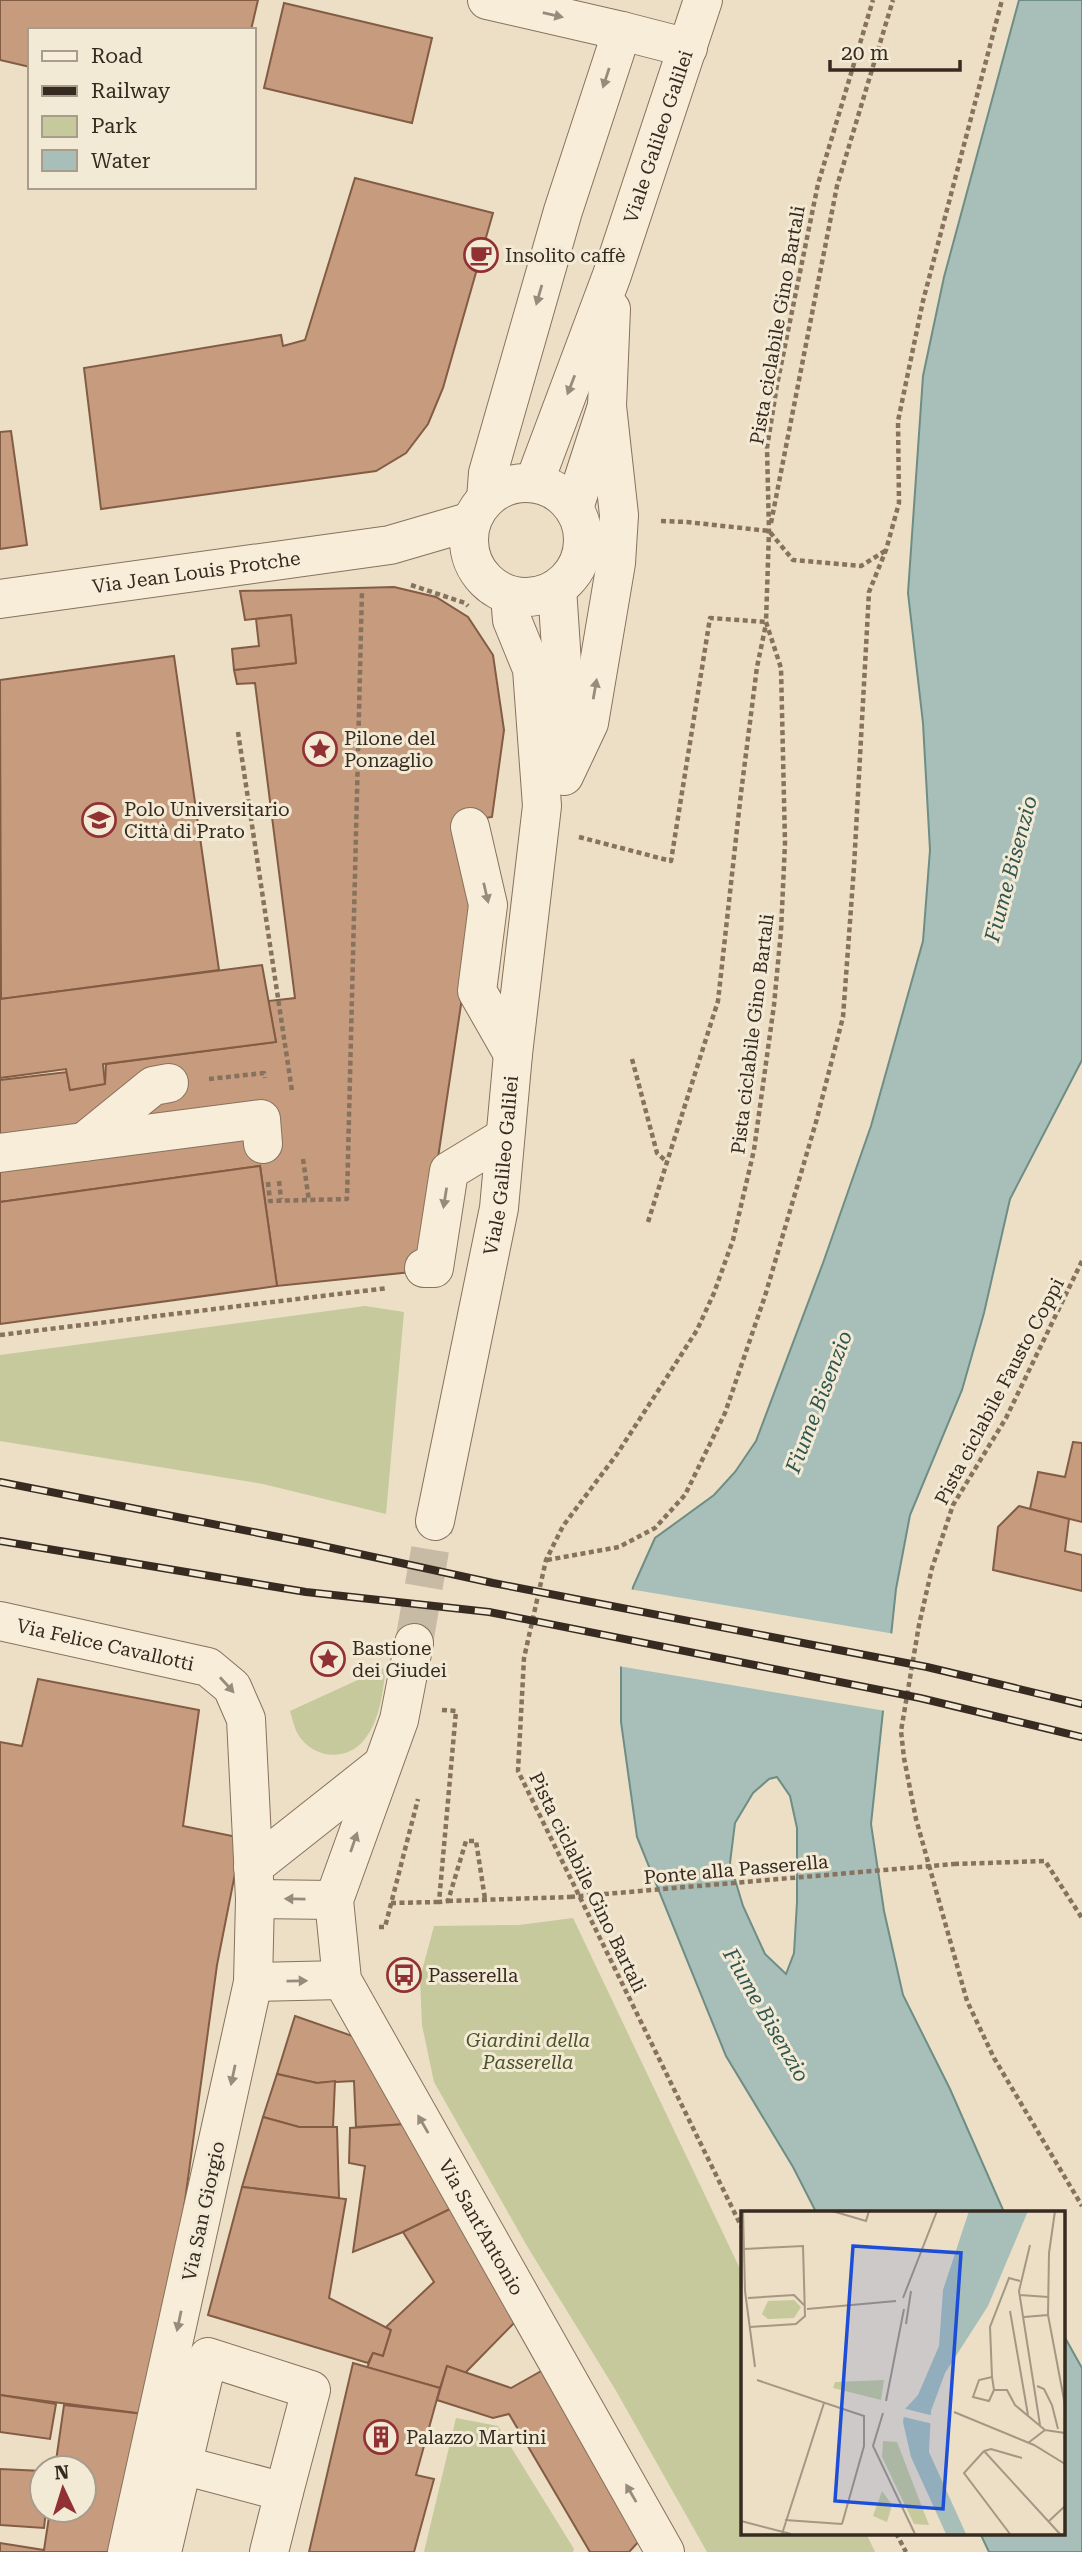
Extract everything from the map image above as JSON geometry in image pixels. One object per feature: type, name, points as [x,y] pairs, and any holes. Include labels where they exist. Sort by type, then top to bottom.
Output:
[{"type":"street","points":[[487,0],[688,48]]},
{"type":"street","name":"Viale Galileo Galilei","points":[[612,275],[703,0]]},
{"type":"street","points":[[479,510],[508,485],[534,483],[551,488],[574,508],[581,521],[584,544],[582,556],[569,579],[543,595],[510,596],[494,588],[477,570],[469,545],[563,211],[622,31]]},
{"type":"street","points":[[534,483],[612,275]]},
{"type":"street","points":[[549,803],[589,723],[616,563],[619,515],[607,406],[612,275]]},
{"type":"street","points":[[574,508],[607,406]]},
{"type":"street","name":"Via Jean Louis Protche","points":[[0,599],[390,545],[479,510]]},
{"type":"street","points":[[390,545],[477,570]]},
{"type":"street","points":[[549,803],[565,709],[557,588]]},
{"type":"street","points":[[510,596],[512,620],[532,669],[549,803]]},
{"type":"street","name":"Viale Galileo Galilei","points":[[435,1521],[499,1208],[513,1054],[549,803]]},
{"type":"street","points":[[470,827],[488,905],[477,991],[513,1054]]},
{"type":"street","points":[[84,1142],[153,1086],[169,1083]]},
{"type":"street","points":[[0,1153],[261,1119],[270,1166]]},
{"type":"street","points":[[429,1268],[449,1171],[505,1137]]},
{"type":"street","name":"Via Felice Cavallotti","points":[[0,1621],[208,1667],[232,1687],[246,1719],[254,1883]]},
{"type":"street","points":[[253,1982],[342,1980],[336,1914],[382,1765],[399,1720],[414,1643]]},
{"type":"street","points":[[336,1914],[254,1883],[382,1765]]},
{"type":"street","name":"Via San Giorgio","points":[[127,2552],[166,2461],[253,1982],[254,1883]]},
{"type":"street","name":"Via Sant'Antonio","points":[[342,1980],[665,2552]]},
{"type":"street","points":[[162,2552],[166,2461],[208,2357],[312,2390],[269,2552]]},
{"type":"street","points":[[166,2461],[284,2492]]},
{"type":"path","name":"Pista ciclabile Gino Bartali","points":[[741,2226],[518,1771],[524,1658],[546,1560],[563,1526],[617,1454],[696,1330],[714,1293],[733,1240],[754,1150],[766,1065],[784,888],[781,668],[766,622],[768,448],[777,385],[818,184],[873,0]]},
{"type":"path","points":[[769,531],[837,186],[893,0]]},
{"type":"path","points":[[546,1560],[619,1548],[655,1528],[685,1495],[725,1413],[765,1296],[816,1122],[843,1017],[855,867],[869,592],[886,550],[899,503],[898,421],[920,314],[1002,0]]},
{"type":"path","points":[[619,515],[642,515],[661,521],[769,531],[793,560],[861,566],[886,550]]},
{"type":"path","points":[[408,584],[465,603],[472,611]]},
{"type":"path","points":[[270,1166],[270,1201],[347,1199],[362,585]]},
{"type":"path","points":[[549,803],[671,861],[710,618],[766,622],[757,667],[744,767],[718,1001],[648,1222]]},
{"type":"path","points":[[238,732],[294,1104]]},
{"type":"path","points":[[632,1059],[657,1153],[667,1161]]},
{"type":"path","points":[[301,1146],[309,1201]]},
{"type":"path","points":[[270,1166],[281,1199]]},
{"type":"path","points":[[281,1199],[334,1200]]},
{"type":"path","name":"Pista ciclabile Fausto Coppi","points":[[1082,1261],[1006,1418],[953,1505],[932,1568],[919,1625],[901,1731],[916,1819],[967,2001],[994,2058],[1082,2206]]},
{"type":"path","points":[[0,1335],[401,1287],[430,1291],[429,1268]]},
{"type":"path","points":[[439,1902],[456,1711],[441,1710]]},
{"type":"path","points":[[336,1914],[385,1927],[421,1786]]},
{"type":"path","points":[[448,1901],[466,1841],[476,1841],[485,1899]]},
{"type":"path","name":"Ponte alla Passerella","points":[[391,1903],[570,1897],[954,1864],[1045,1861],[1082,1918]]},
{"type":"path","points":[[897,2534],[906,2552]]},
{"type":"green space","points":[[365,1306],[404,1312],[386,1514],[263,1484],[0,1441],[0,1355]]},
{"type":"green space","points":[[386,1667],[374,1724],[358,1746],[343,1754],[326,1754],[318,1752],[300,1738],[290,1711]]},
{"type":"green space","name":"Giardini della Passerella","points":[[573,1918],[741,2271],[741,2534],[866,2534],[875,2552],[707,2552],[615,2389],[527,2246],[434,2082],[422,2025],[420,1978],[434,1926],[519,1925]]},
{"type":"green space","points":[[456,2418],[498,2426],[574,2549],[573,2552],[424,2552]]},
{"type":"water","name":"Fiume Bisenzio","points":[[1019,0],[1082,0],[1082,1060],[1010,1199],[984,1313],[962,1390],[910,1515],[896,1589],[871,1824],[884,1911],[903,1995],[950,2089],[1004,2211],[815,2211],[793,2167],[726,2056],[637,1837],[621,1722],[621,1657],[633,1587],[655,1538],[714,1495],[735,1472],[756,1441],[871,1126],[923,941],[930,850],[923,723],[908,593],[923,376],[944,277]],"holes":[[[777,1777],[790,1796],[797,1828],[794,1953],[786,1974],[765,1954],[743,1906],[730,1863],[735,1823],[753,1793],[769,1779]]]},
{"type":"water","points":[[1064,2336],[1082,2368],[1082,2552],[989,2552],[980,2534],[1064,2534]]},
{"type":"pier","points":[[629,1589],[895,1634],[886,1711],[618,1666]]},
{"type":"building","points":[[0,0],[258,0],[251,28],[28,28],[28,67],[0,60]]},
{"type":"building","points":[[284,3],[432,38],[412,123],[264,88]]},
{"type":"building","points":[[355,178],[493,213],[443,388],[428,424],[406,453],[376,471],[101,509],[84,368],[281,335],[283,346],[305,340]]},
{"type":"building","points":[[11,431],[27,545],[0,549],[0,432]]},
{"type":"building","points":[[394,587],[436,597],[468,617],[493,655],[504,730],[492,817],[460,822],[474,918],[421,1271],[277,1286],[260,1166],[0,1202],[0,1080],[67,1072],[70,1090],[105,1084],[106,1064],[276,1042],[268,1001],[295,998],[255,683],[237,684],[234,670],[296,663],[291,615],[245,620],[240,591]]},
{"type":"building","points":[[291,615],[296,663],[234,670],[232,649],[259,646],[256,619]]},
{"type":"building","name":"Polo Universitario Città di Prato","points":[[174,656],[219,970],[1,999],[0,680]]},
{"type":"building","points":[[262,965],[276,1042],[103,1064],[105,1084],[70,1090],[66,1069],[0,1078],[0,994],[1,999]]},
{"type":"building","points":[[260,1166],[277,1286],[0,1324],[0,1202]]},
{"type":"building","points":[[1073,1442],[1082,1443],[1082,1522],[1030,1509],[1038,1472],[1065,1477]]},
{"type":"building","points":[[1019,1506],[1069,1519],[1065,1551],[1082,1555],[1082,1591],[993,1570],[998,1527]]},
{"type":"building","points":[[38,1679],[199,1710],[183,1826],[242,1838],[217,1965],[165,2348],[144,2414],[0,2395],[0,1742],[22,1746]]},
{"type":"building","points":[[295,2016],[361,2039],[407,2124],[356,2127],[354,2081],[317,2083],[277,2074]]},
{"type":"building","points":[[277,2074],[317,2083],[335,2081],[333,2127],[299,2127],[263,2117]]},
{"type":"building","points":[[263,2117],[299,2127],[337,2127],[339,2198],[242,2187]]},
{"type":"building","points":[[407,2124],[450,2209],[353,2252],[365,2166],[349,2163],[350,2128]]},
{"type":"building","points":[[242,2187],[346,2199],[329,2298],[391,2330],[383,2356],[373,2353],[368,2363],[208,2315]]},
{"type":"building","points":[[450,2209],[517,2320],[465,2373],[447,2366],[440,2388],[367,2368],[373,2353],[383,2356],[391,2330],[386,2327],[434,2282],[403,2232]]},
{"type":"building","name":"Palazzo Martini","points":[[353,2363],[440,2388],[416,2475],[434,2479],[414,2552],[309,2552]]},
{"type":"building","points":[[447,2366],[511,2388],[543,2370],[641,2539],[629,2552],[590,2552],[509,2414],[493,2418],[437,2400]]},
{"type":"building","points":[[0,2395],[56,2404],[50,2439],[0,2432]]},
{"type":"building","points":[[64,2405],[144,2414],[114,2552],[0,2552],[0,2543],[44,2550],[48,2524],[98,2524],[98,2454],[57,2454]]},
{"type":"building","points":[[0,2469],[28,2470],[28,2524],[44,2524],[44,2528],[0,2525]]},
{"type":"tunnel","points":[[414,1643],[435,1521]]},
{"type":"railway","points":[[0,1482],[309,1543],[493,1583],[927,1667],[1082,1704]]},
{"type":"railway","points":[[0,1541],[306,1592],[489,1612],[920,1698],[1082,1737]]},
{"type":"place","name":"Insolito caffè","points":[[481,255]]},
{"type":"place","name":"Pilone del Ponzaglio","points":[[320,749]]},
{"type":"place","name":"Polo Universitario Città di Prato","points":[[99,820]]},
{"type":"place","name":"Bastione dei Giudei","points":[[328,1659]]},
{"type":"place","name":"Passerella","points":[[404,1975]]},
{"type":"place","name":"Palazzo Martini","points":[[381,2437]]}]
